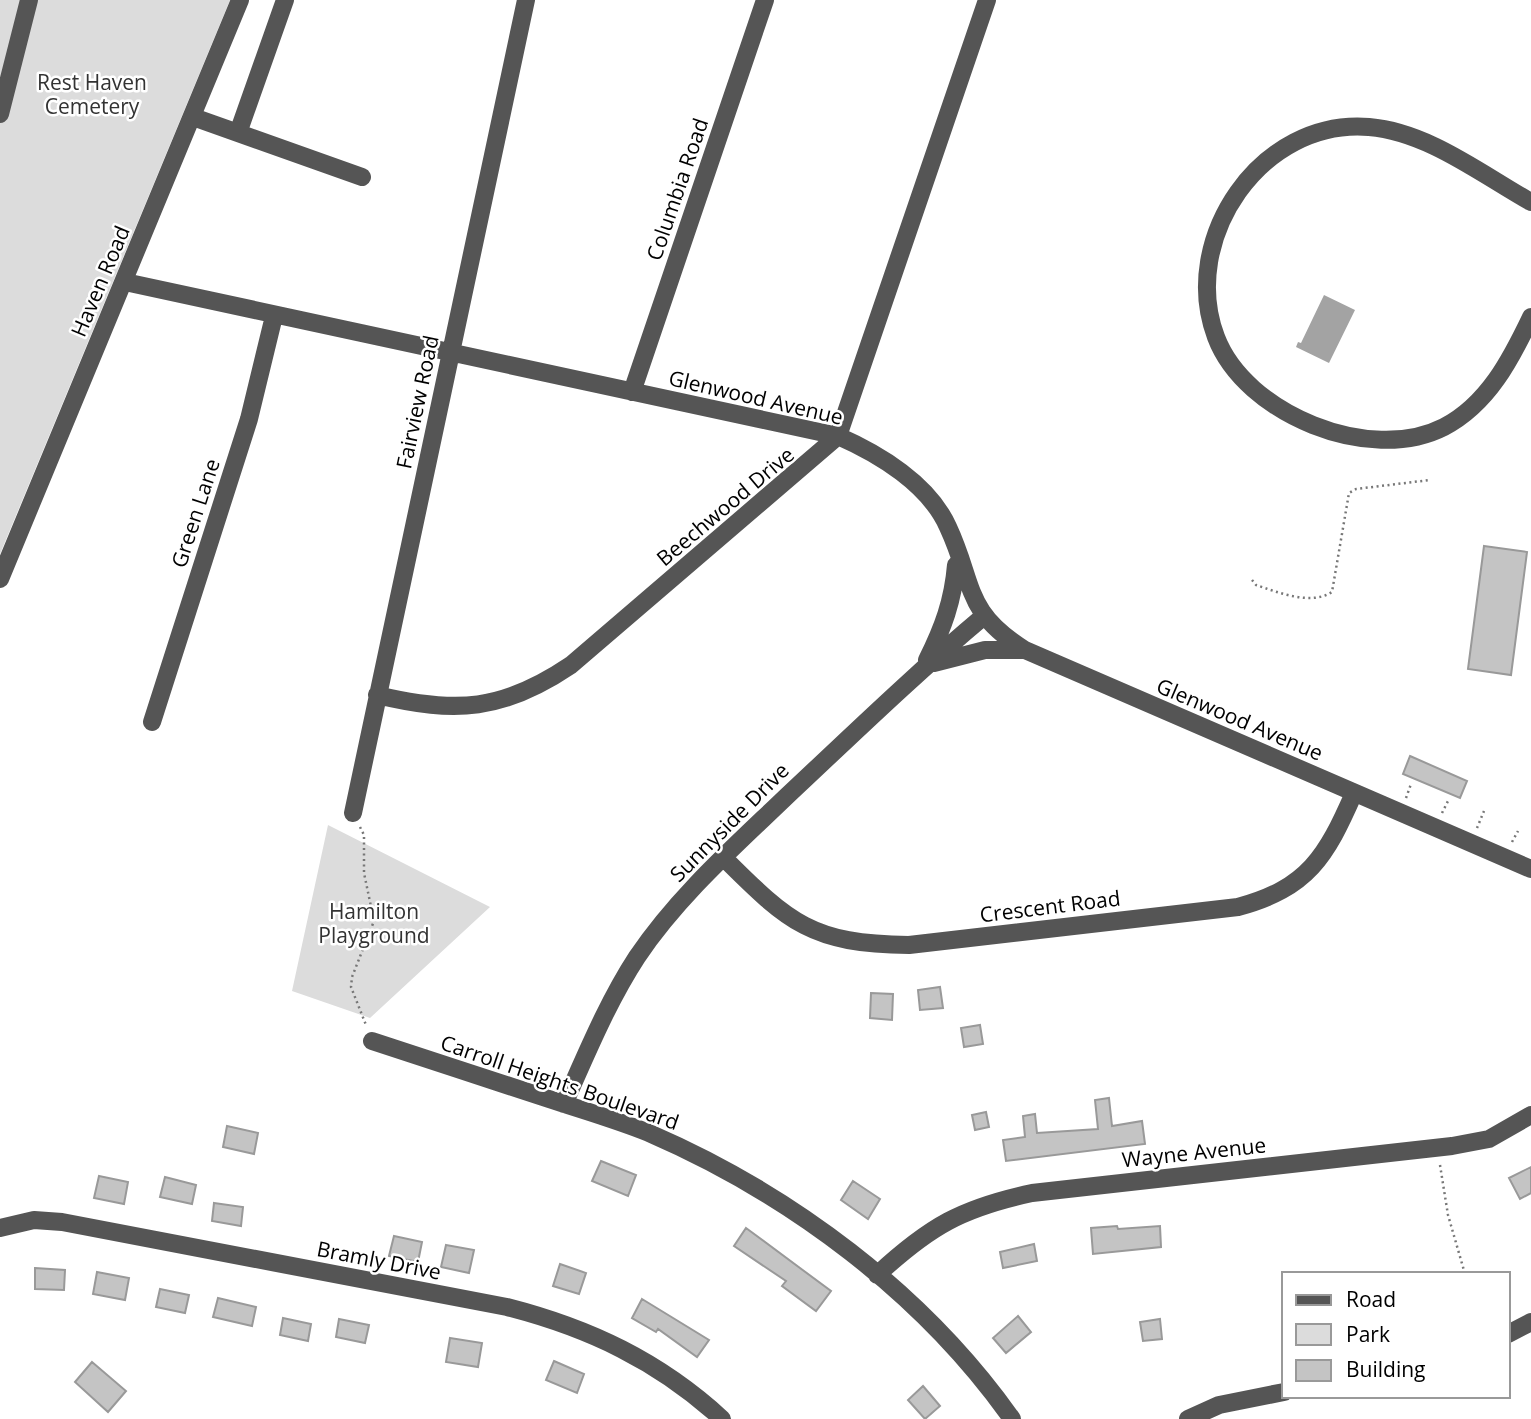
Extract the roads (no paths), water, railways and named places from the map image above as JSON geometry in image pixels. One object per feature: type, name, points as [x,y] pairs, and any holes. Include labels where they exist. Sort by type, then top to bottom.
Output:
[{"type":"street","points":[[0,114],[29,0]]},
{"type":"street","name":"Haven Road","points":[[0,579],[240,0]]},
{"type":"street","points":[[238,133],[285,0]]},
{"type":"street","name":"Fairview Road","points":[[353,813],[526,0]]},
{"type":"street","name":"Columbia Road","points":[[632,392],[765,0]]},
{"type":"street","points":[[838,436],[987,0]]},
{"type":"street","points":[[193,117],[362,177]]},
{"type":"street","points":[[1531,202],[1423,141],[1370,127],[1327,130],[1273,155],[1252,174],[1211,241],[1206,287],[1216,337],[1226,359],[1251,390],[1281,409],[1354,438],[1407,438],[1444,427],[1483,397],[1503,370],[1531,317]]},
{"type":"street","name":"Glenwood Avenue","points":[[125,282],[838,436],[881,460],[933,501],[948,526],[967,587],[984,616],[1003,637],[1025,650],[1531,869]]},
{"type":"street","name":"Green Lane","points":[[152,722],[249,419],[274,316]]},
{"type":"street","name":"Beechwood Drive","points":[[377,695],[409,702],[467,706],[522,695],[571,665],[838,436]]},
{"type":"street","points":[[924,667],[944,626],[954,597],[957,552]]},
{"type":"street","name":"Sunnyside Drive","points":[[564,1104],[610,1005],[637,957],[670,913],[723,857],[924,667],[984,616]]},
{"type":"street","points":[[924,667],[985,650],[1025,650]]},
{"type":"street","name":"Crescent Road","points":[[723,857],[770,904],[797,923],[837,939],[871,944],[909,945],[1238,907],[1270,899],[1298,880],[1320,860],[1336,835],[1354,793]]},
{"type":"street","name":"Carroll Heights Boulevard","points":[[372,1041],[648,1133],[709,1162],[766,1194],[809,1222],[877,1275],[968,1362],[1012,1419]]},
{"type":"street","name":"Wayne Avenue","points":[[877,1275],[913,1241],[939,1223],[996,1200],[1032,1193],[1438,1148],[1489,1139],[1531,1115]]},
{"type":"street","name":"Bramly Drive","points":[[0,1228],[34,1220],[62,1223],[507,1307],[552,1319],[613,1343],[662,1372],[722,1419]]},
{"type":"street","points":[[1510,1333],[1531,1322]]},
{"type":"street","points":[[1188,1419],[1219,1405],[1282,1392]]},
{"type":"park label","name":"Rest Haven Cemetery","points":[[92,94]]},
{"type":"park label","name":"Hamilton Playground","points":[[374,923]]}]
